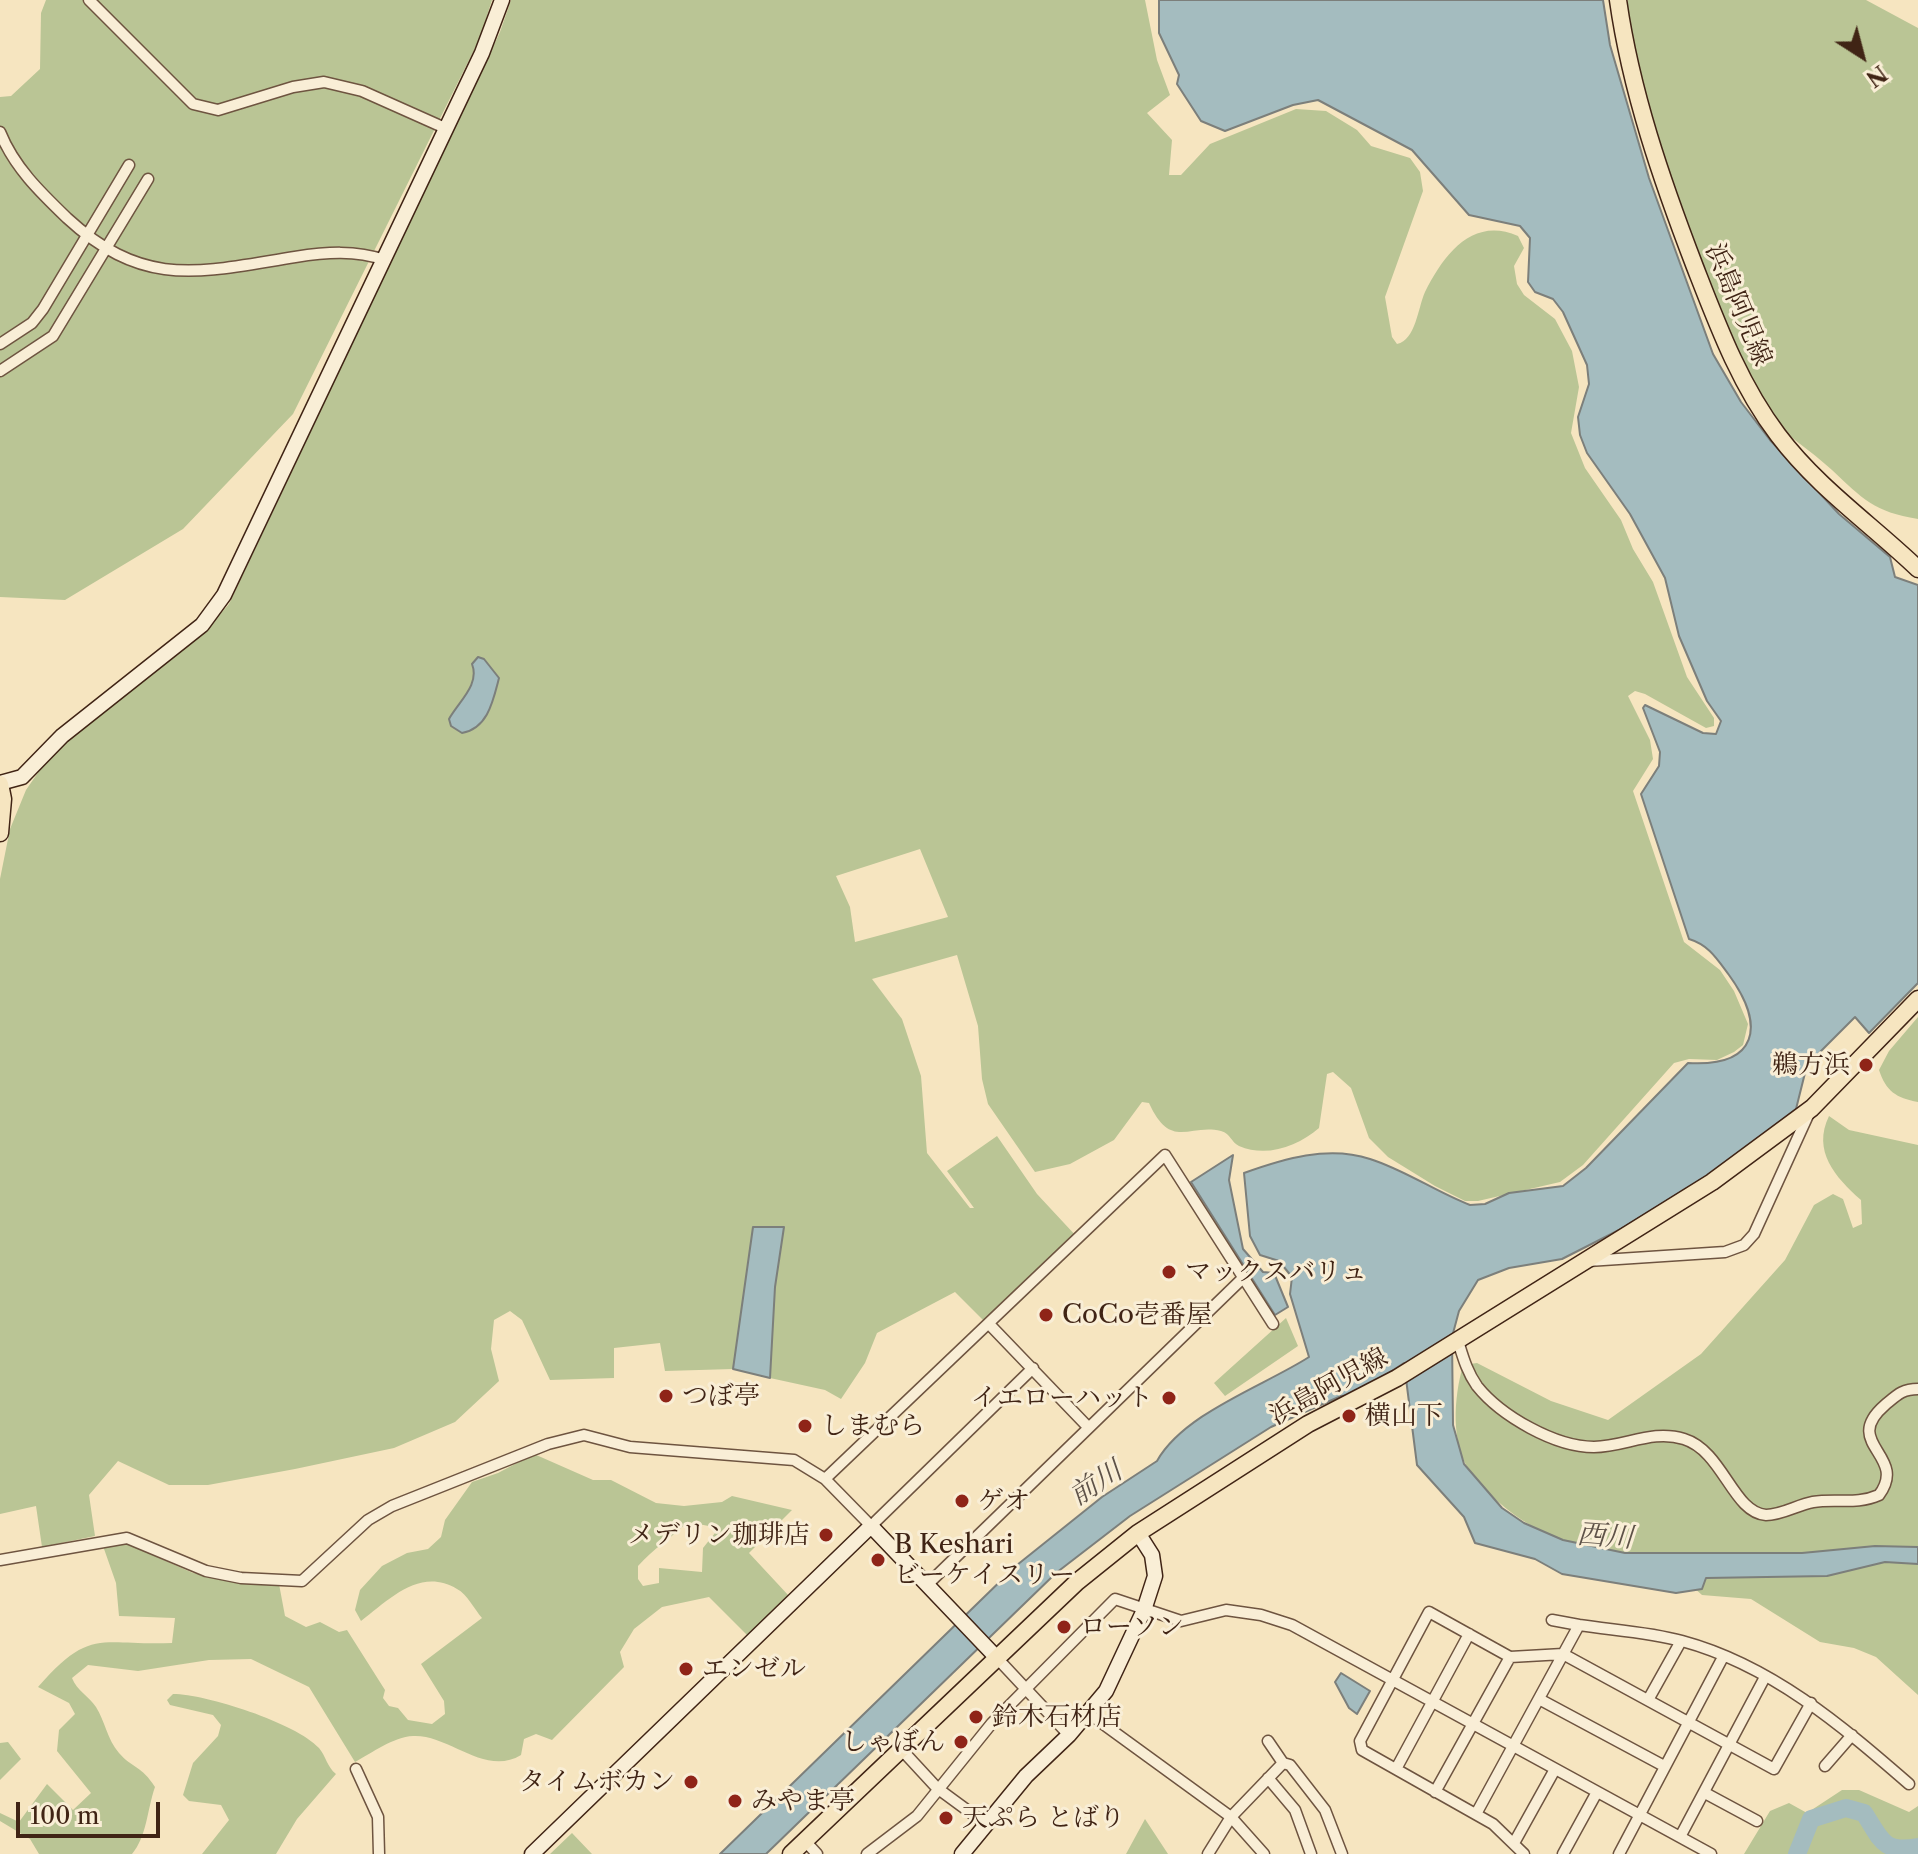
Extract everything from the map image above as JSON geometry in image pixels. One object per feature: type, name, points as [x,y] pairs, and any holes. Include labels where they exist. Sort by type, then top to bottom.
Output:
[{"type":"main road","name":"浜島阿児線","points":[[1618,0],[1625,49],[1669,198],[1725,344],[1745,386],[1779,436],[1827,491],[1918,569]]},
{"type":"main road","points":[[0,784],[3,799],[0,833]]},
{"type":"main road","name":"浜島阿児線","points":[[791,1854],[901,1749],[993,1653],[1138,1533],[1308,1424],[1397,1378],[1712,1182],[1812,1108],[1918,999]]},
{"type":"street","points":[[89,0],[193,104],[218,110],[293,87],[324,82],[350,86],[445,128]]},
{"type":"street","points":[[0,784],[22,777],[62,736],[202,625],[219,602],[245,556],[385,260],[482,53],[502,0]]},
{"type":"street","points":[[0,132],[14,161],[28,179],[87,236],[133,263],[184,272],[332,252],[362,252],[385,260]]},
{"type":"street","points":[[0,344],[32,323],[43,309],[129,165]]},
{"type":"street","points":[[0,371],[53,336],[148,179]]},
{"type":"street","points":[[1582,1262],[1725,1252],[1744,1245],[1754,1234],[1812,1108]]},
{"type":"street","points":[[825,1479],[1165,1155],[1273,1324]]},
{"type":"street","points":[[927,1585],[1244,1277]]},
{"type":"street","points":[[990,1325],[1088,1427]]},
{"type":"street","points":[[1456,1342],[1467,1370],[1478,1387],[1500,1406],[1542,1433],[1566,1443],[1594,1447],[1653,1435],[1687,1440],[1712,1455],[1747,1507],[1764,1515],[1810,1503],[1856,1502],[1879,1495],[1886,1477],[1882,1457],[1867,1429],[1869,1421],[1900,1391],[1918,1389]]},
{"type":"street","points":[[532,1854],[1033,1368]]},
{"type":"street","points":[[0,1560],[127,1538],[206,1571],[241,1578],[302,1581],[368,1520],[392,1506],[557,1441],[584,1435],[630,1447],[782,1458],[804,1465],[825,1479],[1069,1735]]},
{"type":"street","points":[[962,1854],[1026,1776],[1069,1735],[1106,1691],[1144,1610],[1155,1576],[1155,1562],[1138,1533]]},
{"type":"street","points":[[867,1854],[917,1816],[937,1788],[1026,1688],[1115,1599],[1181,1621],[1226,1610],[1261,1615],[1292,1625],[1554,1771],[1711,1854]]},
{"type":"street","points":[[1524,1854],[1493,1824],[1362,1750],[1360,1741],[1429,1612],[1510,1657],[1563,1654],[1774,1769],[1811,1703]]},
{"type":"street","points":[[1552,1620],[1681,1641],[1723,1657],[1811,1703],[1909,1784]]},
{"type":"street","points":[[1476,1814],[1579,1625]]},
{"type":"street","points":[[1396,1769],[1469,1634]]},
{"type":"street","points":[[1648,1700],[1681,1641]]},
{"type":"street","points":[[1435,1792],[1510,1657]]},
{"type":"street","points":[[1619,1854],[1723,1657]]},
{"type":"street","points":[[1680,1837],[1765,1677]]},
{"type":"street","points":[[1539,1699],[1664,1766]]},
{"type":"street","points":[[1088,1713],[1231,1817],[1264,1854]]},
{"type":"street","points":[[1825,1766],[1852,1735]]},
{"type":"street","points":[[1268,1741],[1283,1763],[1290,1765],[1325,1810],[1342,1854]]},
{"type":"street","points":[[901,1749],[937,1788],[986,1824]]},
{"type":"street","points":[[1208,1854],[1231,1817],[1283,1763]]},
{"type":"street","points":[[356,1769],[378,1817],[379,1854]]},
{"type":"street","points":[[1514,1843],[1554,1771]]},
{"type":"street","points":[[1268,1778],[1295,1810],[1311,1854]]},
{"type":"street","points":[[1563,1854],[1597,1792]]},
{"type":"street","points":[[1705,1793],[1757,1821]]},
{"type":"street","points":[[805,1841],[817,1854]]},
{"type":"green space","points":[[46,0],[492,0],[480,38],[293,414],[183,529],[65,600],[0,597],[0,97],[11,96],[40,69],[41,13]]},
{"type":"green space","points":[[511,0],[1145,0],[1157,60],[1170,95],[1147,113],[1172,140],[1169,175],[1181,175],[1210,144],[1296,109],[1326,111],[1357,130],[1371,146],[1410,158],[1420,172],[1423,191],[1385,297],[1392,337],[1397,344],[1412,330],[1425,292],[1441,264],[1462,242],[1487,231],[1518,236],[1524,248],[1514,266],[1517,284],[1524,295],[1555,319],[1572,351],[1579,387],[1571,433],[1585,468],[1621,520],[1633,549],[1653,582],[1687,677],[1714,718],[1714,726],[1706,728],[1645,694],[1635,691],[1628,696],[1650,740],[1653,759],[1633,791],[1684,942],[1720,970],[1734,991],[1748,1024],[1743,1045],[1717,1060],[1689,1059],[1674,1063],[1583,1165],[1560,1182],[1478,1201],[1465,1201],[1388,1157],[1369,1138],[1351,1088],[1333,1072],[1327,1074],[1319,1128],[1292,1145],[1260,1151],[1239,1146],[1221,1131],[1173,1131],[1157,1118],[1149,1103],[1142,1102],[1114,1140],[1070,1164],[1035,1172],[988,1104],[982,1079],[978,1026],[957,955],[872,979],[902,1019],[921,1076],[927,1153],[970,1208],[974,1208],[947,1171],[997,1136],[1037,1194],[1077,1237],[985,1322],[955,1292],[877,1333],[865,1363],[841,1399],[825,1390],[770,1378],[775,1287],[784,1227],[754,1227],[733,1369],[665,1371],[660,1343],[614,1348],[614,1378],[550,1380],[522,1320],[510,1311],[494,1320],[491,1349],[499,1381],[455,1422],[394,1448],[208,1485],[169,1485],[118,1461],[89,1495],[95,1536],[42,1547],[36,1506],[0,1514],[0,879],[10,829],[26,790],[53,751],[201,636],[229,604],[500,32]],"holes":[[[920,849],[948,917],[855,942],[850,907],[836,876]]]},
{"type":"green space","points":[[1628,0],[1866,0],[1918,28],[1918,519],[1870,503],[1763,413],[1655,177],[1627,11]]},
{"type":"green space","points":[[1918,1017],[1918,1102],[1893,1092],[1879,1070],[1889,1051]]},
{"type":"green space","points":[[1829,1116],[1849,1130],[1918,1145],[1918,1695],[1876,1657],[1854,1648],[1820,1642],[1751,1599],[1702,1595],[1656,1554],[1619,1554],[1588,1549],[1532,1526],[1498,1502],[1471,1473],[1464,1461],[1457,1435],[1456,1406],[1463,1365],[1477,1363],[1551,1401],[1608,1420],[1701,1354],[1785,1260],[1814,1205],[1833,1194],[1843,1199],[1853,1228],[1862,1224],[1861,1200],[1835,1173],[1825,1152],[1824,1129]]},
{"type":"green space","points":[[1286,1318],[1298,1346],[1225,1396],[1214,1383]]},
{"type":"green space","points":[[534,1454],[593,1480],[611,1480],[656,1503],[684,1506],[722,1502],[732,1496],[792,1510],[749,1553],[789,1596],[748,1636],[709,1597],[662,1607],[634,1629],[620,1652],[624,1667],[552,1740],[536,1734],[524,1739],[521,1755],[508,1760],[480,1758],[440,1741],[413,1736],[390,1742],[355,1762],[309,1687],[251,1659],[209,1660],[138,1671],[88,1665],[72,1678],[74,1683],[96,1707],[119,1753],[146,1775],[155,1787],[137,1847],[132,1854],[39,1854],[30,1839],[0,1821],[0,1813],[19,1822],[47,1784],[73,1810],[91,1793],[57,1751],[59,1730],[75,1714],[69,1703],[38,1687],[56,1668],[71,1655],[98,1643],[172,1643],[175,1618],[119,1616],[116,1583],[103,1546],[125,1543],[193,1573],[279,1584],[285,1616],[306,1627],[320,1622],[339,1632],[347,1630],[385,1690],[383,1698],[389,1706],[398,1708],[408,1720],[432,1724],[445,1714],[444,1701],[421,1664],[482,1618],[461,1591],[443,1583],[430,1582],[406,1588],[361,1621],[355,1610],[360,1590],[382,1566],[407,1553],[428,1549],[441,1537],[445,1520],[472,1482],[498,1473]],"holes":[[[688,1522],[719,1528],[703,1548],[702,1572],[659,1568],[659,1583],[643,1586],[638,1579],[638,1566]]]},
{"type":"green space","points":[[173,1694],[228,1704],[291,1729],[319,1748],[336,1774],[297,1819],[276,1854],[202,1854],[229,1820],[221,1805],[189,1801],[183,1795],[193,1763],[218,1736],[221,1725],[213,1715],[170,1705],[167,1700]]},
{"type":"green space","points":[[8,1742],[21,1759],[0,1780],[0,1743]]},
{"type":"green space","points":[[1842,1790],[1859,1790],[1909,1812],[1918,1806],[1918,1854],[1744,1854],[1770,1811],[1789,1803],[1807,1813]]},
{"type":"green space","points":[[1145,1819],[1168,1854],[1126,1854]]},
{"type":"green space","points":[[572,1833],[592,1854],[550,1854]]},
{"type":"water","points":[[1159,0],[1603,0],[1610,45],[1649,178],[1713,354],[1741,402],[1770,440],[1839,514],[1890,557],[1895,577],[1918,585],[1918,983],[1869,1033],[1855,1017],[1807,1065],[1796,1109],[1718,1169],[1619,1230],[1562,1259],[1509,1268],[1478,1280],[1459,1311],[1452,1337],[1453,1425],[1464,1464],[1502,1508],[1524,1523],[1563,1540],[1625,1553],[1802,1553],[1875,1546],[1918,1547],[1918,1564],[1885,1562],[1827,1576],[1706,1578],[1702,1589],[1676,1593],[1562,1574],[1535,1559],[1475,1543],[1464,1517],[1417,1465],[1404,1363],[1355,1395],[1341,1396],[1271,1427],[1130,1516],[1056,1573],[766,1854],[720,1854],[1017,1565],[1102,1497],[1157,1461],[1169,1444],[1205,1415],[1309,1357],[1290,1294],[1292,1277],[1279,1261],[1260,1255],[1250,1236],[1244,1173],[1290,1159],[1338,1153],[1383,1164],[1470,1205],[1485,1204],[1509,1193],[1563,1186],[1586,1168],[1688,1063],[1729,1058],[1749,1040],[1751,1026],[1741,994],[1712,953],[1689,939],[1641,794],[1659,766],[1660,752],[1643,708],[1645,705],[1703,733],[1716,734],[1721,721],[1707,701],[1679,636],[1665,578],[1630,514],[1587,453],[1580,435],[1578,417],[1589,384],[1587,365],[1563,312],[1553,299],[1535,292],[1528,282],[1530,238],[1520,226],[1469,215],[1412,150],[1318,100],[1293,105],[1225,131],[1201,121],[1177,84],[1179,75],[1159,33]]},
{"type":"water","points":[[478,657],[484,659],[499,678],[484,719],[478,726],[462,733],[451,726],[449,719],[471,686],[472,664]]},
{"type":"water","points":[[1233,1155],[1229,1180],[1243,1249],[1263,1272],[1274,1273],[1288,1307],[1275,1315],[1191,1182]]},
{"type":"water","points":[[753,1227],[784,1227],[775,1287],[770,1378],[733,1369]]},
{"type":"water","points":[[1341,1673],[1370,1691],[1357,1714],[1349,1708],[1335,1682]]},
{"type":"waterway","name":"西川","points":[[1797,1854],[1811,1819],[1846,1808],[1864,1813],[1889,1846],[1906,1849],[1918,1847]]},
{"type":"place","name":"鵜方浜","points":[[1866,1065]]},
{"type":"place","name":"マックスバリュ","points":[[1169,1272]]},
{"type":"place","name":"CoCo壱番屋","points":[[1046,1315]]},
{"type":"place","name":"つぼ亭","points":[[666,1396]]},
{"type":"place","name":"イエローハット","points":[[1169,1398]]},
{"type":"place","name":"横山下","points":[[1349,1416]]},
{"type":"place","name":"しまむら","points":[[805,1426]]},
{"type":"place","name":"ゲオ","points":[[962,1501]]},
{"type":"place","name":"メデリン珈琲店","points":[[826,1535]]},
{"type":"place","name":"B Keshari ビーケイスリー","points":[[878,1560]]},
{"type":"place","name":"ローソン","points":[[1064,1627]]},
{"type":"place","name":"エンゼル","points":[[686,1669]]},
{"type":"place","name":"鈴木石材店","points":[[976,1717]]},
{"type":"place","name":"しゃぼん","points":[[961,1742]]},
{"type":"place","name":"タイムボカン","points":[[691,1782]]},
{"type":"place","name":"みやま亭","points":[[735,1801]]},
{"type":"place","name":"天ぷら とばり","points":[[946,1818]]},
{"type":"water label","name":"前川","points":[[1096,1484]]}]
